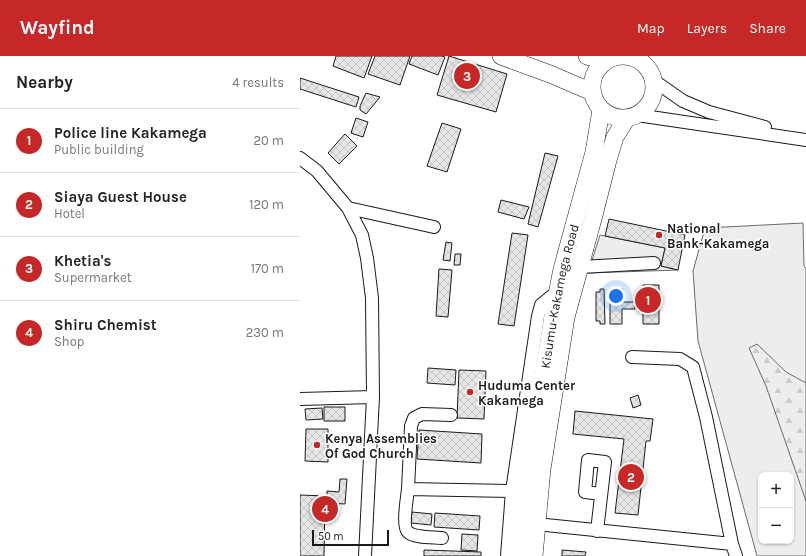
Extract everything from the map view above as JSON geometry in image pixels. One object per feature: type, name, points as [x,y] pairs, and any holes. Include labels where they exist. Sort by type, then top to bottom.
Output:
[{"type":"highway","points":[[587,56],[632,58],[649,67],[654,90],[651,100],[645,109],[632,117],[617,118],[609,115],[601,110],[595,102],[592,92],[594,75],[598,67],[613,58]]},
{"type":"highway","points":[[510,57],[592,92]]},
{"type":"highway","name":"Kisumu-Kakamega Road","points":[[520,556],[526,484],[558,291],[562,269],[594,152],[601,110]]},
{"type":"highway","name":"Kisumu-Kakamega Road","points":[[534,556],[542,469],[564,332],[608,160],[615,138],[632,117]]},
{"type":"street","points":[[649,67],[683,101],[709,112],[806,139]]},
{"type":"street","points":[[632,117],[806,139]]},
{"type":"street","points":[[300,158],[317,171],[348,208],[362,235],[367,258],[372,298],[372,397],[365,556]]},
{"type":"street","points":[[348,208],[434,227]]},
{"type":"street","points":[[580,267],[654,263]]},
{"type":"street","points":[[507,556],[512,491],[538,316],[541,305],[558,291]]},
{"type":"street","points":[[632,356],[680,359],[693,367],[704,409],[732,544],[736,556]]},
{"type":"street","points":[[300,400],[372,397]]},
{"type":"street","points":[[442,538],[418,536],[408,532],[405,527],[411,426],[414,418],[422,414],[451,415]]},
{"type":"street","points":[[408,489],[512,491]]},
{"type":"street","points":[[597,531],[601,494]]},
{"type":"street","points":[[536,524],[732,544]]},
{"type":"shaded area","points":[[803,223],[804,266],[806,268],[806,556],[757,556],[698,341],[693,271],[705,228]]},
{"type":"shaded area","points":[[600,235],[665,248],[661,266],[678,270],[588,273]]},
{"type":"green space","points":[[757,344],[786,372],[806,383],[806,501],[766,386],[749,348]]},
{"type":"building","points":[[336,56],[372,56],[364,78],[333,66]]},
{"type":"building","points":[[375,56],[410,56],[400,85],[368,74]]},
{"type":"building","points":[[412,56],[445,57],[438,75],[409,64]]},
{"type":"building","points":[[449,56],[507,74],[496,112],[437,95]]},
{"type":"building","points":[[300,78],[359,97],[356,107],[300,89]]},
{"type":"building","points":[[366,93],[380,97],[366,114],[360,110],[360,106]]},
{"type":"building","points":[[356,118],[368,122],[363,137],[351,133]]},
{"type":"building","points":[[442,123],[461,129],[447,172],[427,166]]},
{"type":"building","points":[[345,134],[357,146],[339,164],[328,153]]},
{"type":"building","points":[[545,153],[558,156],[538,227],[528,224]]},
{"type":"building","points":[[501,200],[529,207],[524,219],[498,212]]},
{"type":"building","points":[[609,219],[685,235],[678,270],[661,266],[665,248],[605,236]]},
{"type":"building","points":[[512,233],[528,235],[514,326],[498,324]]},
{"type":"building","points":[[446,242],[452,243],[450,261],[443,260]]},
{"type":"building","points":[[455,254],[461,254],[460,265],[454,265]]},
{"type":"building","points":[[439,269],[452,270],[448,317],[436,316]]},
{"type":"building","points":[[643,285],[659,285],[659,324],[643,324]]},
{"type":"building","points":[[600,289],[604,289],[605,324],[600,324],[600,321],[596,321],[596,292],[600,292]]},
{"type":"building","points":[[610,289],[623,289],[623,302],[635,302],[635,309],[622,309],[622,324],[610,324]]},
{"type":"building","points":[[428,368],[456,370],[455,385],[427,383]]},
{"type":"building","points":[[459,370],[486,371],[484,419],[457,418]]},
{"type":"building","points":[[638,395],[641,405],[633,408],[630,398]]},
{"type":"building","points":[[324,407],[345,407],[345,421],[324,421]]},
{"type":"building","points":[[322,408],[323,419],[306,420],[305,409]]},
{"type":"building","points":[[575,411],[653,419],[650,441],[646,441],[638,515],[615,513],[624,439],[573,434]]},
{"type":"building","name":"Kenya Assemblies Of God Church","points":[[306,429],[328,429],[328,462],[305,461]]},
{"type":"building","points":[[419,430],[482,434],[481,463],[417,459]]},
{"type":"building","points":[[340,479],[347,479],[345,504],[327,503],[327,491],[339,492]]},
{"type":"building","points":[[300,495],[325,496],[324,556],[300,556]]},
{"type":"building","points":[[412,512],[432,514],[431,525],[411,523]]},
{"type":"building","points":[[435,513],[480,516],[479,530],[434,527]]},
{"type":"building","points":[[462,534],[478,535],[477,551],[461,550]]},
{"type":"building","points":[[424,550],[481,552],[481,556],[424,556]]},
{"type":"building","points":[[562,550],[586,552],[585,556],[562,556]]},
{"type":"place","name":"Khetia's","points":[[467,76]]},
{"type":"place","name":"National Bank-Kakamega","points":[[659,235]]},
{"type":"place","name":"Police line Kakamega","points":[[648,300]]},
{"type":"place","name":"Huduma Center Kakamega","points":[[470,392]]},
{"type":"place","name":"Kenya Assemblies Of God Church","points":[[317,445]]},
{"type":"place","name":"Siaya Guest House","points":[[631,477]]},
{"type":"place","name":"Shiru Chemist","points":[[325,509]]}]
